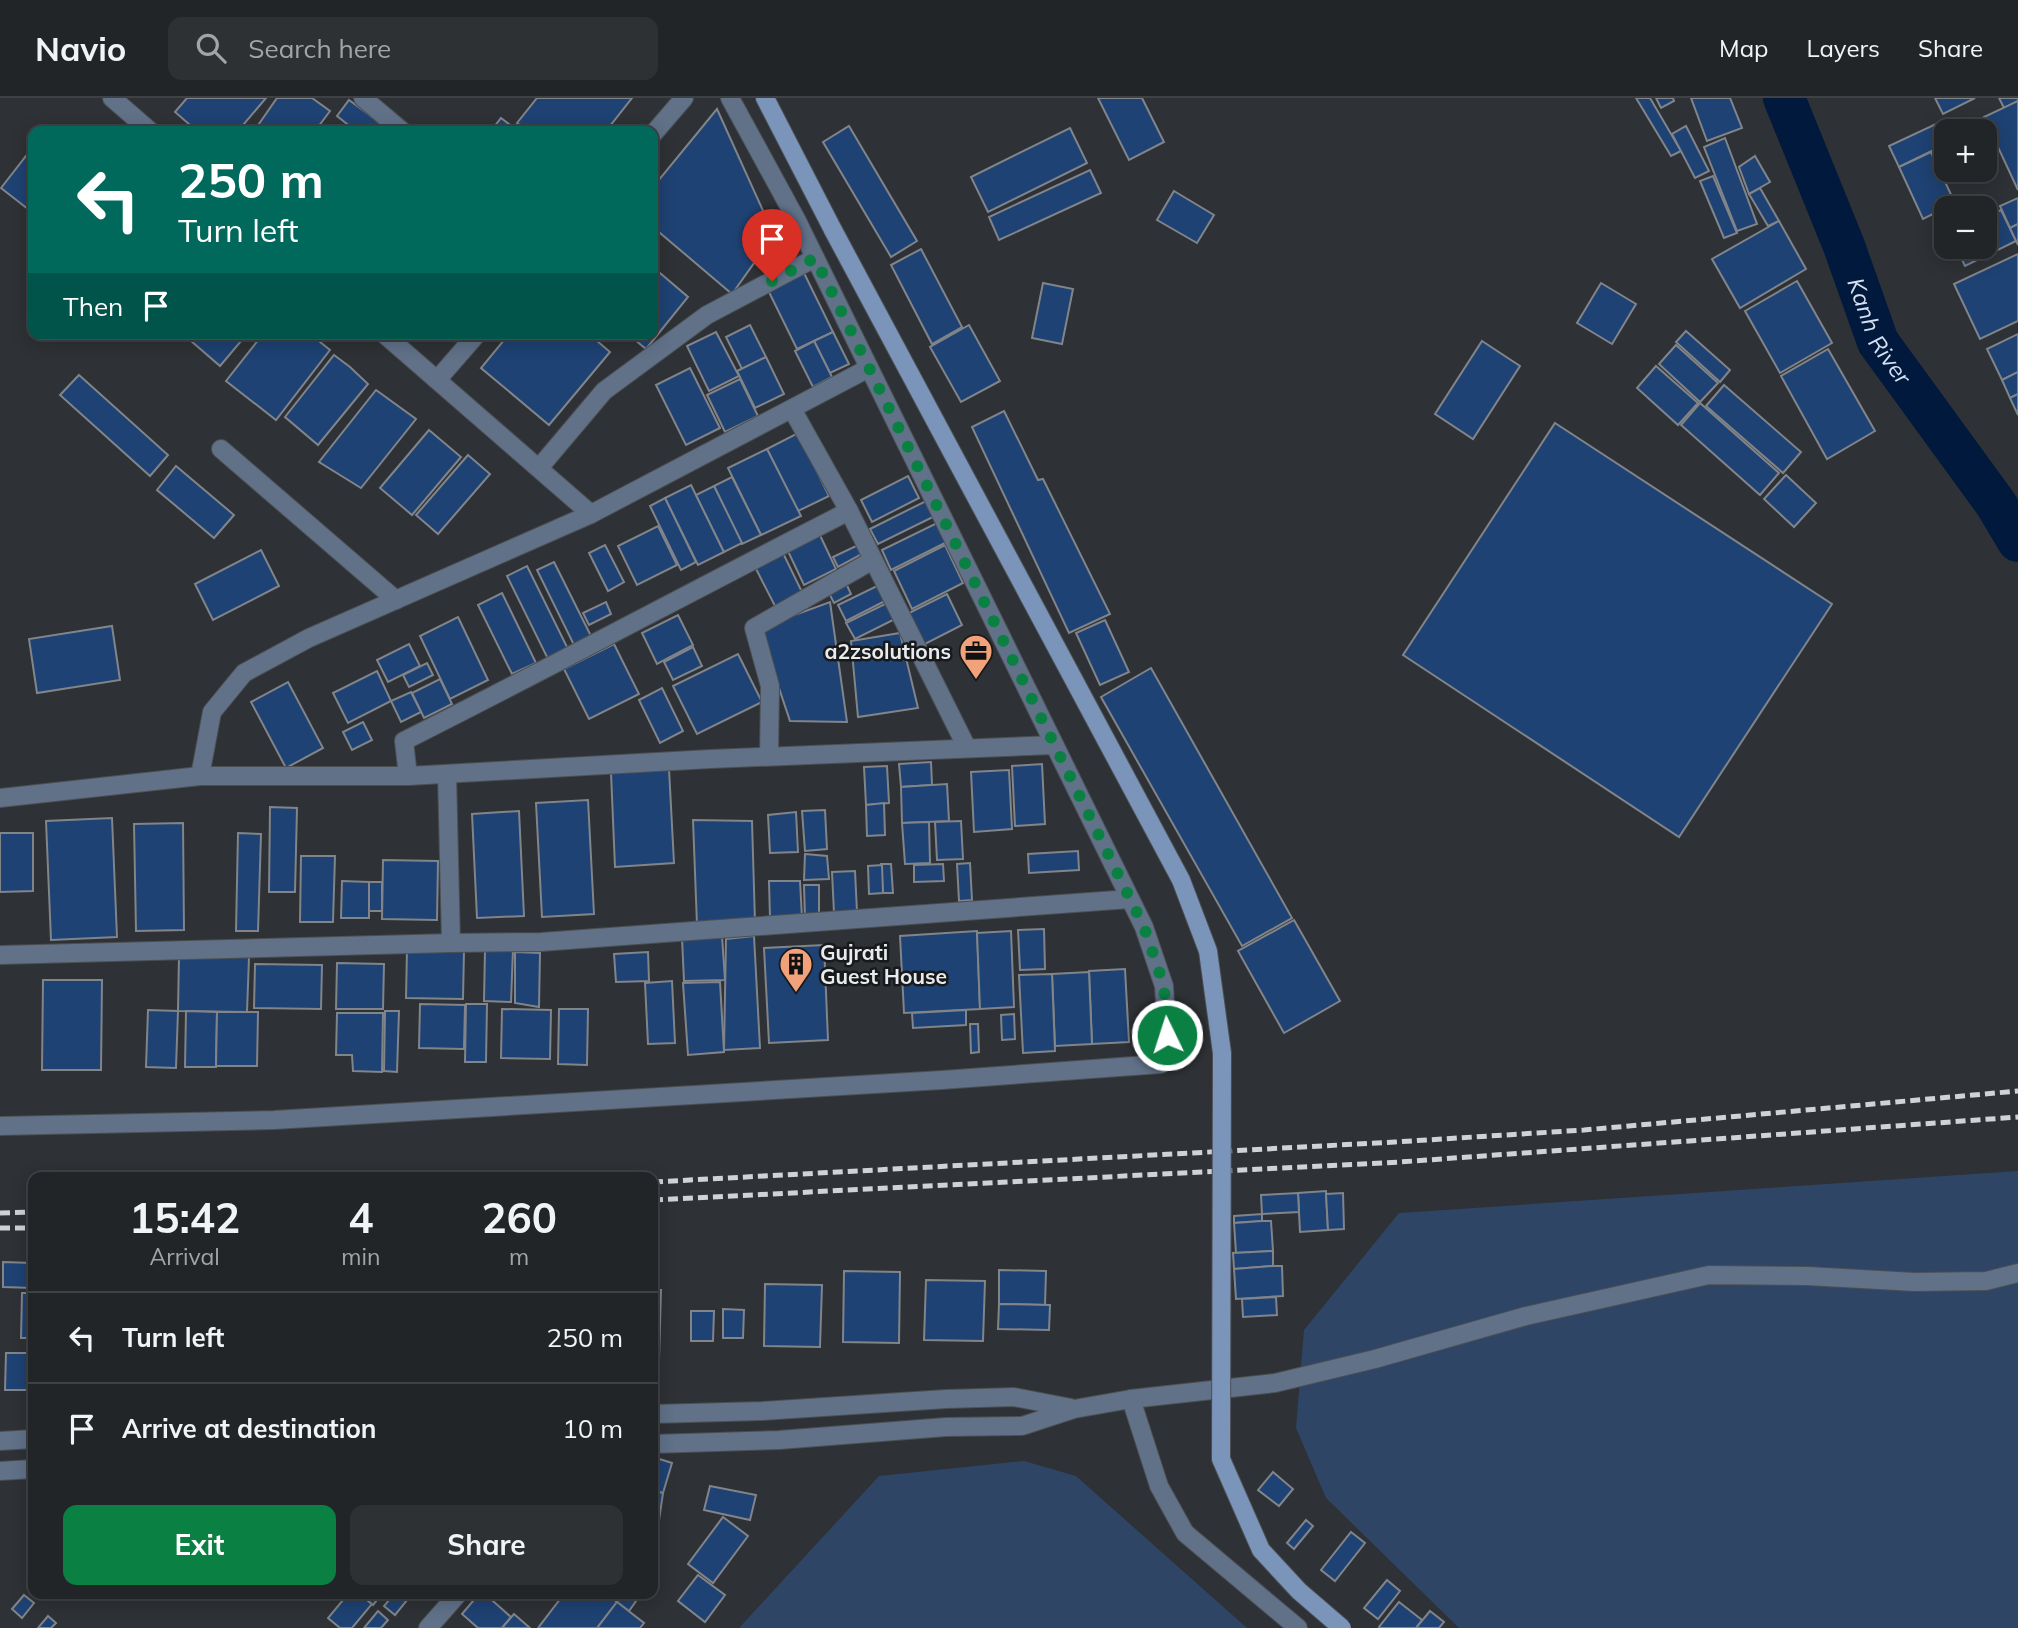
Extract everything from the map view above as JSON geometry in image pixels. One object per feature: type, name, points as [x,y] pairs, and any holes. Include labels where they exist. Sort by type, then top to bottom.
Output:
[{"type":"main road","points":[[765,98],[1181,880],[1208,951],[1222,1054],[1221,1459],[1261,1550],[1299,1591],[1342,1628]]},
{"type":"street","points":[[112,98],[144,126]]},
{"type":"street","points":[[363,98],[396,126]]},
{"type":"street","points":[[658,128],[684,98]]},
{"type":"street","points":[[0,1126],[274,1120],[1161,1064],[1167,1035],[1164,986],[1144,927],[815,258],[730,98]]},
{"type":"street","points":[[539,468],[604,391],[707,315],[815,258]]},
{"type":"street","points":[[391,340],[591,514]]},
{"type":"street","points":[[437,380],[472,340]]},
{"type":"street","points":[[200,776],[212,712],[244,673],[309,638],[591,514],[869,369]]},
{"type":"street","points":[[792,409],[849,511],[967,748]]},
{"type":"street","points":[[221,449],[396,600]]},
{"type":"street","points":[[408,776],[404,741],[849,511]]},
{"type":"street","points":[[769,756],[770,686],[754,628],[873,560]]},
{"type":"street","points":[[0,798],[200,776],[408,776],[769,756],[1054,745]]},
{"type":"street","points":[[447,774],[451,943]]},
{"type":"street","points":[[0,955],[541,942],[1130,899]]},
{"type":"street","points":[[658,1444],[779,1440],[946,1427],[1022,1426],[1074,1409],[1131,1399],[1275,1383],[1375,1359],[1526,1316],[1709,1275],[1807,1276],[1915,1282],[1986,1281],[2018,1273]]},
{"type":"street","points":[[658,1414],[1014,1397],[1074,1409]]},
{"type":"street","points":[[1131,1399],[1159,1486],[1185,1533],[1298,1628]]},
{"type":"street","points":[[0,1441],[28,1439]]},
{"type":"street","points":[[0,1471],[28,1469]]},
{"type":"street","points":[[428,1628],[454,1599]]},
{"type":"shaded area","points":[[2018,1171],[2018,1628],[1459,1628],[1326,1498],[1296,1428],[1304,1330],[1399,1213]]},
{"type":"shaded area","points":[[1024,1461],[1076,1476],[1247,1628],[739,1628],[879,1476]]},
{"type":"building","points":[[187,98],[266,98],[242,126],[191,126],[175,112]]},
{"type":"building","points":[[277,98],[312,98],[330,111],[319,126],[257,126]]},
{"type":"building","points":[[537,98],[632,98],[610,126],[521,126],[517,123]]},
{"type":"building","points":[[1098,98],[1142,98],[1164,142],[1129,160]]},
{"type":"building","points":[[1636,98],[1650,98],[1681,151],[1671,156]]},
{"type":"building","points":[[1656,98],[1673,98],[1674,101],[1661,108]]},
{"type":"building","points":[[1691,98],[1730,98],[1742,128],[1707,141]]},
{"type":"building","points":[[1935,98],[1975,98],[1943,114]]},
{"type":"building","points":[[1999,98],[2018,98],[2018,101],[2004,108]]},
{"type":"building","points":[[349,100],[384,126],[350,126],[337,116]]},
{"type":"building","points":[[2018,101],[2018,190],[1997,145],[1997,119],[1984,117]]},
{"type":"building","points":[[717,109],[774,235],[732,294],[658,231],[658,181]]},
{"type":"building","points":[[501,118],[511,126],[495,126]]},
{"type":"building","points":[[1934,125],[1934,150],[1899,167],[1889,146]]},
{"type":"building","points":[[849,126],[917,241],[891,257],[823,142]]},
{"type":"building","points":[[1686,126],[1709,171],[1695,178],[1672,134]]},
{"type":"building","points":[[1070,128],[1087,163],[988,212],[971,177]]},
{"type":"building","points":[[1725,138],[1757,224],[1737,231],[1704,147]]},
{"type":"building","points":[[1931,152],[1934,158],[1934,182],[1945,182],[1952,196],[1934,196],[1934,214],[1923,219],[1899,167]]},
{"type":"building","points":[[28,153],[28,209],[1,188]]},
{"type":"building","points":[[1755,156],[1770,182],[1749,194],[1739,167]]},
{"type":"building","points":[[1090,170],[1101,193],[999,240],[989,217]]},
{"type":"building","points":[[1713,176],[1737,233],[1724,238],[1700,181]]},
{"type":"building","points":[[1760,188],[1779,221],[1768,226],[1749,194]]},
{"type":"building","points":[[1174,191],[1214,215],[1197,243],[1157,220]]},
{"type":"building","points":[[2018,198],[2018,224],[2010,228],[2000,206]]},
{"type":"building","points":[[2001,210],[2016,241],[1997,250],[1997,212]]},
{"type":"building","points":[[1779,221],[1806,269],[1740,308],[1712,259]]},
{"type":"building","points":[[2018,224],[2018,245],[2010,228]]},
{"type":"building","points":[[921,249],[962,327],[932,344],[891,265]]},
{"type":"building","points":[[2018,254],[2018,321],[1980,339],[1954,284]]},
{"type":"building","points":[[1962,259],[1979,259],[1965,266]]},
{"type":"building","points":[[658,271],[688,297],[658,334]]},
{"type":"building","points":[[803,271],[833,332],[797,349],[767,288]]},
{"type":"building","points":[[1797,281],[1832,343],[1780,373],[1745,311]]},
{"type":"building","points":[[1043,283],[1073,289],[1062,344],[1032,338]]},
{"type":"building","points":[[1601,283],[1636,304],[1612,344],[1577,323]]},
{"type":"building","points":[[750,325],[766,357],[742,369],[726,337]]},
{"type":"building","points":[[969,325],[1000,381],[961,402],[930,347]]},
{"type":"building","points":[[1686,331],[1730,370],[1720,382],[1676,342]]},
{"type":"building","points":[[716,332],[739,376],[709,391],[687,346]]},
{"type":"building","points":[[833,332],[849,364],[830,373],[814,341]]},
{"type":"building","points":[[2018,334],[2018,372],[2002,380],[1987,349]]},
{"type":"building","points":[[190,340],[242,340],[220,366]]},
{"type":"building","points":[[258,340],[318,340],[330,350],[276,420],[226,381]]},
{"type":"building","points":[[504,340],[596,340],[610,352],[549,425],[481,368]]},
{"type":"building","points":[[635,340],[653,340],[646,349]]},
{"type":"building","points":[[814,341],[832,377],[813,387],[795,351]]},
{"type":"building","points":[[1482,341],[1520,366],[1473,439],[1435,414]]},
{"type":"building","points":[[1676,345],[1718,383],[1700,402],[1659,364]]},
{"type":"building","points":[[1828,349],[1875,431],[1827,459],[1781,376]]},
{"type":"building","points":[[334,355],[368,384],[318,445],[285,417]]},
{"type":"building","points":[[766,357],[784,394],[755,408],[737,371]]},
{"type":"building","points":[[1656,366],[1698,403],[1678,425],[1637,388]]},
{"type":"building","points":[[690,368],[720,428],[686,445],[656,385]]},
{"type":"building","points":[[2018,372],[2018,394],[2010,398],[2002,380]]},
{"type":"building","points":[[79,375],[168,455],[150,476],[60,395]]},
{"type":"building","points":[[740,379],[758,416],[725,432],[707,395]]},
{"type":"building","points":[[1724,385],[1801,452],[1783,473],[1706,406]]},
{"type":"building","points":[[376,390],[416,419],[361,488],[319,462]]},
{"type":"building","points":[[2018,394],[2018,415],[2010,398]]},
{"type":"building","points":[[1700,403],[1779,473],[1760,495],[1681,425]]},
{"type":"building","points":[[1004,411],[1038,480],[1043,479],[1110,614],[1069,633],[972,427]]},
{"type":"building","points":[[1555,423],[1832,604],[1679,837],[1403,655]]},
{"type":"building","points":[[429,430],[461,457],[412,515],[380,488]]},
{"type":"building","points":[[798,433],[829,496],[798,511],[767,449]]},
{"type":"building","points":[[767,449],[801,516],[761,535],[728,468]]},
{"type":"building","points":[[468,455],[490,474],[438,534],[416,515]]},
{"type":"building","points":[[176,466],[234,515],[214,538],[157,490]]},
{"type":"building","points":[[1786,475],[1816,503],[1794,527],[1764,499]]},
{"type":"building","points":[[908,476],[919,498],[872,522],[861,500]]},
{"type":"building","points":[[732,477],[761,535],[742,544],[714,486]]},
{"type":"building","points":[[691,485],[724,552],[698,565],[665,498]]},
{"type":"building","points":[[714,486],[742,543],[724,552],[696,495]]},
{"type":"building","points":[[665,498],[696,562],[681,570],[650,506]]},
{"type":"building","points":[[930,499],[937,515],[878,544],[870,529]]},
{"type":"building","points":[[937,523],[947,542],[891,570],[882,550]]},
{"type":"building","points":[[658,526],[677,565],[637,585],[618,546]]},
{"type":"building","points":[[818,531],[836,569],[804,585],[786,547]]},
{"type":"building","points":[[605,545],[624,582],[608,591],[589,553]]},
{"type":"building","points":[[858,545],[862,554],[838,567],[833,557]]},
{"type":"building","points":[[945,545],[963,583],[912,609],[894,571]]},
{"type":"building","points":[[261,550],[279,586],[213,620],[195,584]]},
{"type":"building","points":[[782,551],[802,592],[775,606],[754,565]]},
{"type":"building","points":[[554,562],[591,636],[574,645],[537,570]]},
{"type":"building","points":[[527,566],[568,649],[548,659],[507,576]]},
{"type":"building","points":[[844,579],[851,594],[834,603],[827,589]]},
{"type":"building","points":[[879,585],[887,600],[846,621],[838,605]]},
{"type":"building","points":[[502,593],[536,663],[512,674],[478,605]]},
{"type":"building","points":[[947,594],[962,625],[921,646],[905,615]]},
{"type":"building","points":[[606,602],[611,614],[589,625],[583,613]]},
{"type":"building","points":[[830,602],[847,722],[790,721],[759,628]]},
{"type":"building","points":[[887,603],[895,619],[855,639],[846,623]]},
{"type":"building","points":[[678,615],[693,645],[657,664],[642,633]]},
{"type":"building","points":[[458,617],[488,680],[450,699],[420,636]]},
{"type":"building","points":[[1105,620],[1129,672],[1100,685],[1076,633]]},
{"type":"building","points":[[112,626],[120,680],[37,693],[29,639]]},
{"type":"building","points":[[900,633],[918,708],[858,717],[851,641]]},
{"type":"building","points":[[409,644],[420,666],[388,682],[377,660]]},
{"type":"building","points":[[614,644],[639,694],[589,719],[564,669]]},
{"type":"building","points":[[693,647],[702,666],[673,680],[664,662]]},
{"type":"building","points":[[738,654],[762,702],[697,734],[673,686]]},
{"type":"building","points":[[427,663],[433,675],[409,687],[403,675]]},
{"type":"building","points":[[1151,668],[1292,918],[1242,946],[1101,697]]},
{"type":"building","points":[[377,671],[391,701],[348,723],[333,693]]},
{"type":"building","points":[[440,679],[452,704],[424,718],[412,693]]},
{"type":"building","points":[[288,682],[323,748],[286,768],[251,702]]},
{"type":"building","points":[[662,688],[683,731],[660,743],[639,700]]},
{"type":"building","points":[[411,692],[421,712],[401,722],[391,701]]},
{"type":"building","points":[[363,722],[372,740],[352,750],[343,732]]},
{"type":"building","points":[[931,762],[932,785],[901,787],[899,764]]},
{"type":"building","points":[[1042,764],[1045,824],[1015,826],[1012,766]]},
{"type":"building","points":[[887,766],[889,803],[866,805],[864,767]]},
{"type":"building","points":[[669,769],[674,863],[615,867],[611,773]]},
{"type":"building","points":[[1009,770],[1012,829],[974,832],[971,772]]},
{"type":"building","points":[[947,784],[949,821],[902,823],[901,787]]},
{"type":"building","points":[[588,800],[594,914],[542,917],[536,803]]},
{"type":"building","points":[[884,803],[885,835],[867,836],[866,805]]},
{"type":"building","points":[[270,807],[297,808],[295,892],[269,892]]},
{"type":"building","points":[[825,810],[827,849],[805,851],[802,811]]},
{"type":"building","points":[[519,811],[524,916],[477,918],[472,814]]},
{"type":"building","points":[[796,812],[798,852],[770,853],[768,815]]},
{"type":"building","points":[[112,818],[117,937],[51,940],[46,821]]},
{"type":"building","points":[[693,820],[752,821],[755,922],[697,925]]},
{"type":"building","points":[[961,821],[963,859],[937,860],[935,822]]},
{"type":"building","points":[[929,822],[930,863],[905,864],[902,823]]},
{"type":"building","points":[[183,823],[184,930],[136,931],[134,824]]},
{"type":"building","points":[[0,833],[33,833],[33,891],[0,892]]},
{"type":"building","points":[[238,833],[261,834],[258,931],[236,931]]},
{"type":"building","points":[[1078,851],[1079,870],[1029,873],[1028,854]]},
{"type":"building","points":[[805,854],[827,856],[829,879],[804,880]]},
{"type":"building","points":[[301,856],[335,856],[333,922],[300,922]]},
{"type":"building","points":[[383,860],[438,861],[437,920],[382,919]]},
{"type":"building","points":[[970,863],[972,900],[959,901],[957,864]]},
{"type":"building","points":[[881,864],[891,864],[893,893],[883,893]]},
{"type":"building","points":[[943,864],[944,881],[914,882],[914,865]]},
{"type":"building","points":[[882,865],[883,893],[869,894],[868,866]]},
{"type":"building","points":[[855,871],[857,912],[834,913],[832,872]]},
{"type":"building","points":[[342,881],[369,882],[369,918],[341,918]]},
{"type":"building","points":[[769,881],[800,881],[802,918],[770,918]]},
{"type":"building","points":[[369,882],[382,882],[382,911],[369,911]]},
{"type":"building","points":[[804,885],[819,885],[819,917],[805,918]]},
{"type":"building","points":[[1294,920],[1340,1001],[1284,1033],[1238,951]]},
{"type":"building","points":[[1044,929],[1045,969],[1020,970],[1018,930]]},
{"type":"building","points":[[977,931],[980,1009],[904,1013],[900,936]]},
{"type":"building","points":[[1011,931],[1014,1007],[980,1009],[977,933]]},
{"type":"building","points":[[722,936],[725,980],[684,981],[682,938]]},
{"type":"building","points":[[754,936],[760,1048],[724,1050],[726,939]]},
{"type":"building","name":"Gujrati Guest House","points":[[824,945],[828,1040],[769,1043],[764,948]]},
{"type":"building","points":[[407,949],[464,950],[463,999],[406,998]]},
{"type":"building","points":[[485,949],[513,949],[511,1002],[484,1001]]},
{"type":"building","points":[[515,952],[540,953],[539,1007],[515,1003]]},
{"type":"building","points":[[648,952],[649,981],[616,982],[614,954]]},
{"type":"building","points":[[179,956],[249,957],[247,1012],[178,1011]]},
{"type":"building","points":[[337,963],[384,964],[383,1009],[336,1009]]},
{"type":"building","points":[[255,964],[322,965],[321,1009],[254,1008]]},
{"type":"building","points":[[1125,969],[1129,1042],[1092,1044],[1089,971]]},
{"type":"building","points":[[1089,972],[1092,1044],[1055,1046],[1052,974]]},
{"type":"building","points":[[1052,974],[1055,1051],[1023,1053],[1019,975]]},
{"type":"building","points":[[43,980],[102,980],[101,1070],[42,1070]]},
{"type":"building","points":[[672,981],[675,1043],[648,1044],[645,983]]},
{"type":"building","points":[[720,982],[724,1052],[688,1055],[683,983]]},
{"type":"building","points":[[420,1004],[465,1005],[464,1049],[419,1048]]},
{"type":"building","points":[[466,1004],[487,1004],[486,1062],[465,1062]]},
{"type":"building","points":[[502,1009],[551,1010],[550,1059],[501,1058]]},
{"type":"building","points":[[559,1009],[588,1009],[587,1065],[558,1064]]},
{"type":"building","points":[[148,1010],[178,1011],[176,1068],[146,1067]]},
{"type":"building","points":[[966,1010],[966,1025],[913,1028],[912,1013]]},
{"type":"building","points":[[186,1011],[217,1012],[216,1067],[185,1067]]},
{"type":"building","points":[[385,1011],[399,1011],[397,1072],[384,1071]]},
{"type":"building","points":[[217,1012],[258,1012],[257,1066],[216,1066]]},
{"type":"building","points":[[337,1013],[383,1013],[382,1072],[353,1071],[352,1055],[336,1055]]},
{"type":"building","points":[[1014,1014],[1015,1039],[1002,1040],[1001,1015]]},
{"type":"building","points":[[970,1024],[978,1024],[979,1052],[971,1053]]},
{"type":"building","points":[[1326,1191],[1328,1230],[1300,1232],[1298,1193]]},
{"type":"building","points":[[1298,1193],[1299,1212],[1262,1214],[1261,1195]]},
{"type":"building","points":[[1343,1193],[1344,1229],[1328,1230],[1326,1194]]},
{"type":"building","points":[[1262,1214],[1262,1221],[1234,1223],[1234,1216]]},
{"type":"building","points":[[1271,1221],[1273,1251],[1236,1253],[1234,1223]]},
{"type":"building","points":[[1273,1251],[1273,1266],[1234,1269],[1233,1253]]},
{"type":"building","points":[[3,1262],[28,1263],[28,1288],[3,1287]]},
{"type":"building","points":[[1282,1266],[1283,1296],[1236,1299],[1234,1269]]},
{"type":"building","points":[[999,1270],[1046,1271],[1045,1305],[999,1304]]},
{"type":"building","points":[[844,1271],[900,1272],[899,1343],[843,1342]]},
{"type":"building","points":[[926,1280],[985,1281],[983,1341],[924,1340]]},
{"type":"building","points":[[765,1284],[822,1285],[820,1347],[764,1346]]},
{"type":"building","points":[[658,1290],[661,1290],[659,1360]]},
{"type":"building","points":[[22,1293],[28,1293],[28,1338],[21,1338]]},
{"type":"building","points":[[1276,1297],[1277,1315],[1243,1317],[1242,1299]]},
{"type":"building","points":[[999,1304],[1050,1305],[1049,1330],[998,1329]]},
{"type":"building","points":[[723,1309],[744,1310],[743,1338],[723,1338]]},
{"type":"building","points":[[691,1311],[714,1311],[713,1341],[691,1341]]},
{"type":"building","points":[[6,1353],[28,1353],[28,1390],[5,1390]]},
{"type":"building","points":[[658,1459],[672,1463],[663,1493],[658,1492]]},
{"type":"building","points":[[1273,1472],[1293,1489],[1279,1506],[1258,1490]]},
{"type":"building","points":[[710,1486],[756,1495],[750,1520],[704,1510]]},
{"type":"building","points":[[658,1492],[663,1493],[658,1527]]},
{"type":"building","points":[[723,1517],[748,1536],[713,1583],[688,1564]]},
{"type":"building","points":[[1306,1520],[1313,1526],[1294,1549],[1287,1543]]},
{"type":"building","points":[[1351,1532],[1365,1543],[1335,1581],[1321,1570]]},
{"type":"building","points":[[698,1575],[725,1595],[705,1622],[678,1601]]},
{"type":"building","points":[[1387,1580],[1400,1591],[1378,1619],[1364,1608]]},
{"type":"building","points":[[24,1595],[34,1603],[22,1618],[12,1609]]},
{"type":"building","points":[[344,1599],[366,1599],[372,1604],[352,1628],[340,1628],[328,1618]]},
{"type":"building","points":[[366,1599],[378,1599],[373,1605]]},
{"type":"building","points":[[390,1599],[408,1599],[395,1615],[384,1606]]},
{"type":"building","points":[[475,1599],[491,1599],[511,1617],[502,1628],[478,1628],[462,1614]]},
{"type":"building","points":[[560,1599],[613,1599],[617,1602],[597,1628],[538,1628]]},
{"type":"building","points":[[619,1599],[637,1599],[629,1611],[617,1602]]},
{"type":"building","points":[[617,1602],[644,1623],[640,1628],[597,1628]]},
{"type":"building","points":[[1399,1602],[1422,1620],[1416,1628],[1379,1627]]},
{"type":"building","points":[[378,1611],[388,1620],[381,1628],[364,1628]]},
{"type":"building","points":[[1430,1611],[1444,1622],[1439,1628],[1416,1628]]},
{"type":"building","points":[[514,1614],[530,1628],[502,1628]]},
{"type":"building","points":[[48,1616],[56,1623],[51,1628],[38,1628]]},
{"type":"waterway","name":"Kanh River","points":[[1784,98],[1844,246],[1878,342],[1996,504],[2018,541]]},
{"type":"railway","points":[[658,1182],[1584,1130],[2018,1091]]},
{"type":"railway","points":[[658,1200],[1400,1162],[2018,1117]]},
{"type":"railway","points":[[0,1213],[28,1212]]},
{"type":"railway","points":[[0,1228],[28,1228]]},
{"type":"place","name":"a2zsolutions","points":[[976,681]]},
{"type":"place","name":"Gujrati Guest House","points":[[796,994]]},
{"type":"route","points":[[772,281],[815,258],[1144,927],[1164,986],[1167,1035]]}]
